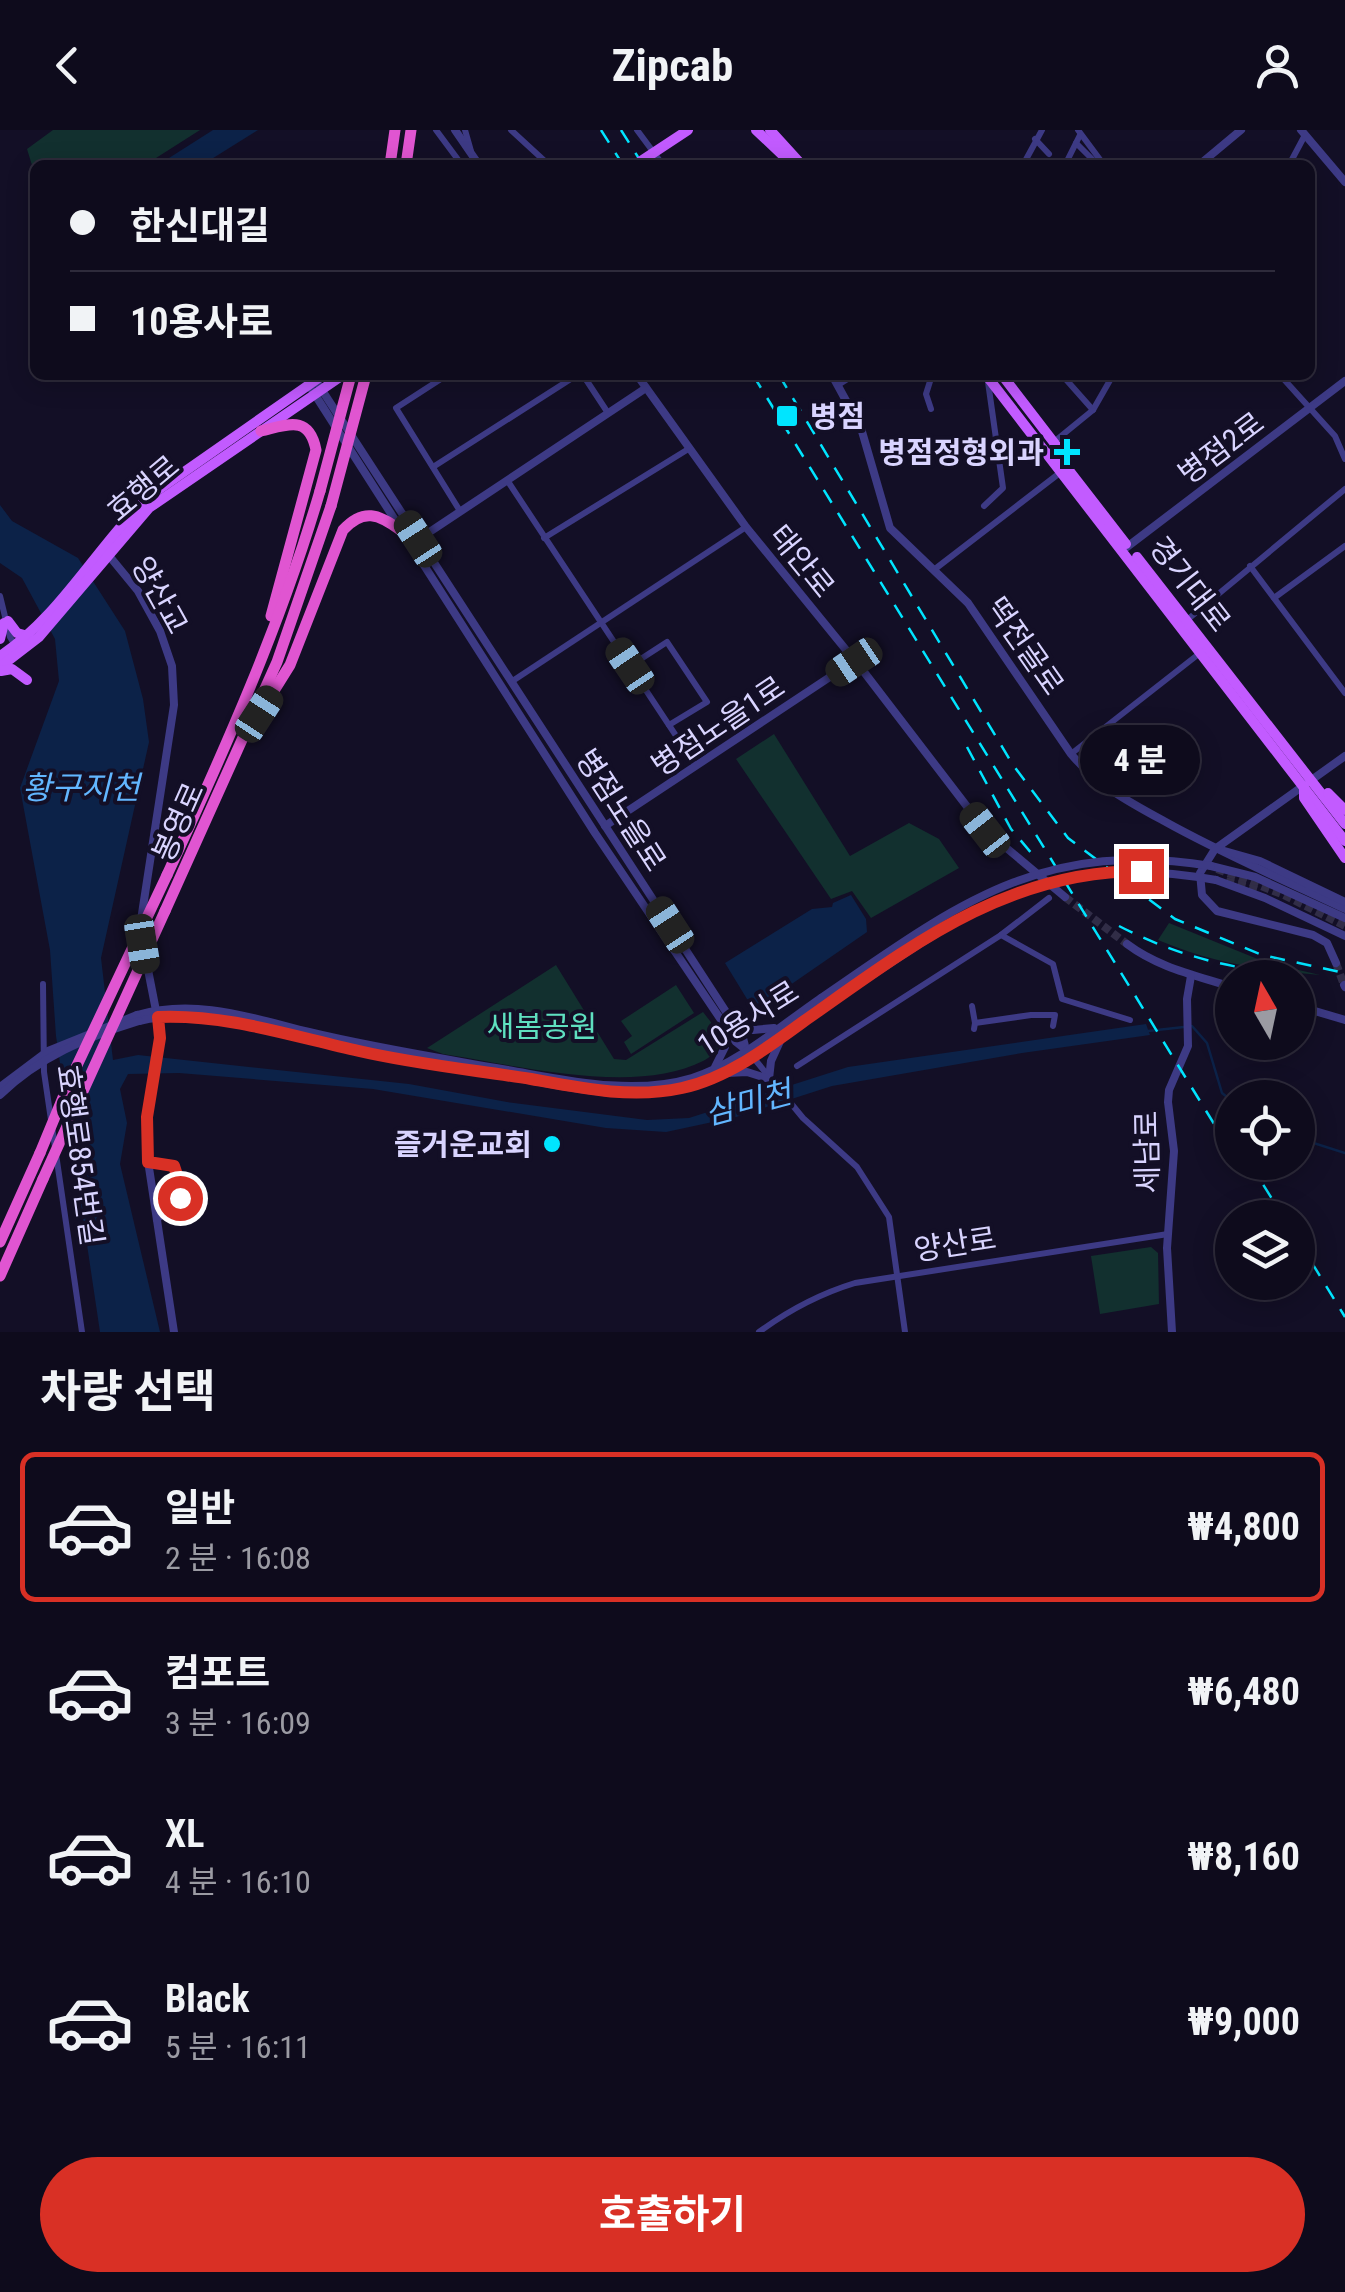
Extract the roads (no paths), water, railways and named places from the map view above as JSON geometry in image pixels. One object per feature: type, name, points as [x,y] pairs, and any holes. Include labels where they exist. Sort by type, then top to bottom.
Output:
[{"type":"highway","points":[[391,160],[395,130]]},
{"type":"highway","points":[[407,160],[411,130]]},
{"type":"highway","name":"봉영로","points":[[0,1242],[71,1078],[254,682],[320,491],[350,380]]},
{"type":"highway","name":"봉영로","points":[[0,1276],[277,662],[331,506],[365,380]]},
{"type":"highway","points":[[254,682],[253,669],[278,593],[316,450],[311,434],[298,424],[261,431]]},
{"type":"highway","points":[[244,738],[290,665],[343,530],[355,519],[370,514],[377,514],[400,530]]},
{"type":"main road","points":[[643,160],[688,130]]},
{"type":"main road","points":[[654,160],[699,130]]},
{"type":"main road","points":[[756,130],[787,160]]},
{"type":"main road","points":[[770,130],[797,160]]},
{"type":"main road","name":"경기대로","points":[[994,380],[1187,620],[1308,783],[1345,841]]},
{"type":"main road","points":[[995,380],[1054,441],[1061,466]]},
{"type":"main road","name":"효행로","points":[[105,551],[161,498],[261,431],[317,385]]},
{"type":"main road","name":"효행로","points":[[33,635],[132,513],[164,485],[317,385]]},
{"type":"main road","points":[[127,530],[122,528],[132,513]]},
{"type":"main road","name":"경기대로","points":[[1126,548],[1201,652],[1345,824]]},
{"type":"main road","points":[[6,620],[17,633],[33,635]]},
{"type":"main road","points":[[0,640],[6,620]]},
{"type":"main road","points":[[0,670],[33,635]]},
{"type":"main road","points":[[0,656],[16,651]]},
{"type":"main road","points":[[0,670],[12,668],[28,680]]},
{"type":"main road","points":[[1345,810],[1308,783],[1304,798],[1345,858]]},
{"type":"street","points":[[436,130],[458,160]]},
{"type":"street","points":[[455,130],[475,160]]},
{"type":"street","points":[[465,130],[476,160]]},
{"type":"street","points":[[511,130],[544,160]]},
{"type":"street","points":[[637,130],[660,160]]},
{"type":"street","points":[[1026,160],[1042,130]]},
{"type":"street","points":[[1204,160],[1242,130]]},
{"type":"street","points":[[1067,160],[1079,132]]},
{"type":"street","points":[[1079,132],[1098,160]]},
{"type":"street","points":[[1291,160],[1303,132],[1345,182]]},
{"type":"street","points":[[1036,139],[1048,154]]},
{"type":"street","points":[[1076,142],[1096,160]]},
{"type":"street","points":[[439,380],[396,408],[460,511]]},
{"type":"street","points":[[433,468],[572,380]]},
{"type":"street","points":[[584,380],[608,413]]},
{"type":"street","name":"태안로","points":[[640,380],[746,527],[985,830],[1064,897]]},
{"type":"street","name":"떡전골로","points":[[835,380],[860,428],[890,528],[972,608],[1071,754],[1089,774],[1115,794],[1215,849],[1260,861],[1345,906]]},
{"type":"street","points":[[838,385],[846,380]]},
{"type":"street","points":[[930,380],[926,394],[932,409]]},
{"type":"street","points":[[984,506],[1003,488],[991,380]]},
{"type":"street","points":[[1066,380],[1093,410]]},
{"type":"street","points":[[1054,441],[1093,410],[1111,380]]},
{"type":"street","points":[[1284,380],[1335,436],[1345,459]]},
{"type":"street","name":"병점2로","points":[[1126,548],[1345,381]]},
{"type":"street","name":"병점노을로","points":[[317,385],[329,413],[414,542],[426,570],[574,800],[729,1024],[743,1038],[749,1053]]},
{"type":"street","points":[[414,542],[646,388]]},
{"type":"street","points":[[294,407],[311,406],[329,413]]},
{"type":"street","points":[[544,538],[690,448]]},
{"type":"street","points":[[936,569],[1061,466]]},
{"type":"street","points":[[507,480],[696,767]]},
{"type":"street","points":[[1187,620],[1345,489]]},
{"type":"street","name":"병점노을로","points":[[397,515],[400,530],[434,564],[729,1024]]},
{"type":"street","points":[[512,682],[746,527]]},
{"type":"street","points":[[1274,598],[1345,546]]},
{"type":"street","name":"양산교","points":[[105,551],[138,591],[160,631],[172,666],[174,706],[141,925],[160,1038],[147,1117],[148,1162],[174,1332]]},
{"type":"street","points":[[426,570],[434,564]]},
{"type":"street","points":[[1250,566],[1345,693]]},
{"type":"street","points":[[0,596],[16,651]]},
{"type":"street","points":[[630,666],[667,642],[707,702],[669,726]]},
{"type":"street","points":[[1071,754],[1201,652]]},
{"type":"street","points":[[482,657],[492,653]]},
{"type":"street","name":"병점노을1로","points":[[605,826],[854,662]]},
{"type":"street","points":[[520,715],[529,710]]},
{"type":"street","points":[[1336,963],[1331,949],[1321,939],[1224,914],[1209,905],[1199,885],[1200,874],[1215,849],[1345,756]]},
{"type":"street","points":[[574,800],[584,794]]},
{"type":"street","points":[[618,866],[623,859],[627,860]]},
{"type":"street","name":"10용사로","points":[[0,1087],[48,1051],[138,1018],[216,1010],[374,1048],[586,1082],[667,1083],[718,1071],[749,1053],[955,908],[1022,878],[1072,864],[1160,859],[1210,866],[1270,882],[1345,918]]},
{"type":"street","name":"10용사로","points":[[823,1002],[996,900],[1045,882],[1092,873],[1156,872],[1216,880],[1265,898],[1345,936]]},
{"type":"street","points":[[798,1066],[1001,935],[1049,898]]},
{"type":"street","points":[[1001,935],[1053,964],[1062,999],[1130,1020]]},
{"type":"street","points":[[1127,944],[1145,957],[1215,982]]},
{"type":"street","name":"세남로","points":[[1172,1332],[1167,1267],[1174,1151],[1168,1102],[1169,1090],[1187,1052],[1186,1008],[1192,976]]},
{"type":"street","name":"효행로854번길","points":[[43,984],[44,1072],[82,1332]]},
{"type":"street","points":[[972,1006],[975,1026],[1031,1015],[1055,1015],[1054,1026]]},
{"type":"street","points":[[1315,1011],[1345,1020]]},
{"type":"street","name":"10용사로","points":[[0,1095],[23,1074],[64,1049],[138,1018]]},
{"type":"street","points":[[729,1024],[781,1032],[769,1079],[747,1072],[718,1071],[729,1024]]},
{"type":"street","points":[[749,1053],[803,1118],[857,1167],[890,1217],[905,1332]]},
{"type":"street","points":[[148,1162],[174,1166],[182,1190],[172,1210],[156,1220]]},
{"type":"street","name":"양산로","points":[[759,1332],[785,1313],[834,1289],[1168,1234]]},
{"type":"water","points":[[213,130],[258,130],[210,160],[166,160]]},
{"type":"water","name":"황구지천","points":[[0,505],[12,521],[78,558],[125,631],[143,699],[149,742],[101,958],[113,1060],[138,1055],[409,1084],[507,1102],[647,1120],[689,1118],[848,1067],[1146,1024],[1150,1035],[832,1086],[736,1117],[666,1132],[606,1128],[373,1089],[179,1073],[128,1074],[120,1089],[127,1123],[120,1164],[160,1332],[100,1332],[56,1036],[50,950],[20,788],[59,681],[55,639],[22,578],[0,563]]},
{"type":"water","points":[[851,895],[866,919],[867,932],[767,1001],[756,1004],[747,999],[725,963],[812,909],[832,907]]},
{"type":"waterway","name":"삼미천","points":[[1192,1026],[1207,1043],[1218,1080]]},
{"type":"waterway","name":"삼미천","points":[[1148,1031],[1184,1027]]},
{"type":"waterway","name":"삼미천","points":[[1315,1143],[1345,1153]]},
{"type":"tunnel","points":[[1217,869],[1284,895],[1345,926]]},
{"type":"tunnel","points":[[1226,881],[1260,891]]},
{"type":"tunnel","points":[[1065,897],[1127,944]]},
{"type":"tunnel","points":[[1336,963],[1344,985]]},
{"type":"railway","points":[[601,130],[620,160]]},
{"type":"railway","points":[[621,130],[640,160]]},
{"type":"railway","points":[[756,380],[1215,1125]]},
{"type":"railway","points":[[782,380],[1013,765],[1068,838],[1175,919],[1262,955],[1345,973]]},
{"type":"railway","points":[[967,747],[1011,829],[1038,861]]},
{"type":"railway","points":[[1119,926],[1161,945],[1215,961]]},
{"type":"railway","points":[[1260,1180],[1273,1200]]},
{"type":"railway","points":[[1315,1268],[1345,1317]]},
{"type":"place","name":"병점","points":[[787,416]]},
{"type":"place","name":"병점정형외과","points":[[1067,452]]},
{"type":"place","name":"즐거운교회","points":[[552,1144]]},
{"type":"park label","name":"새봄공원","points":[[542,1026]]}]
